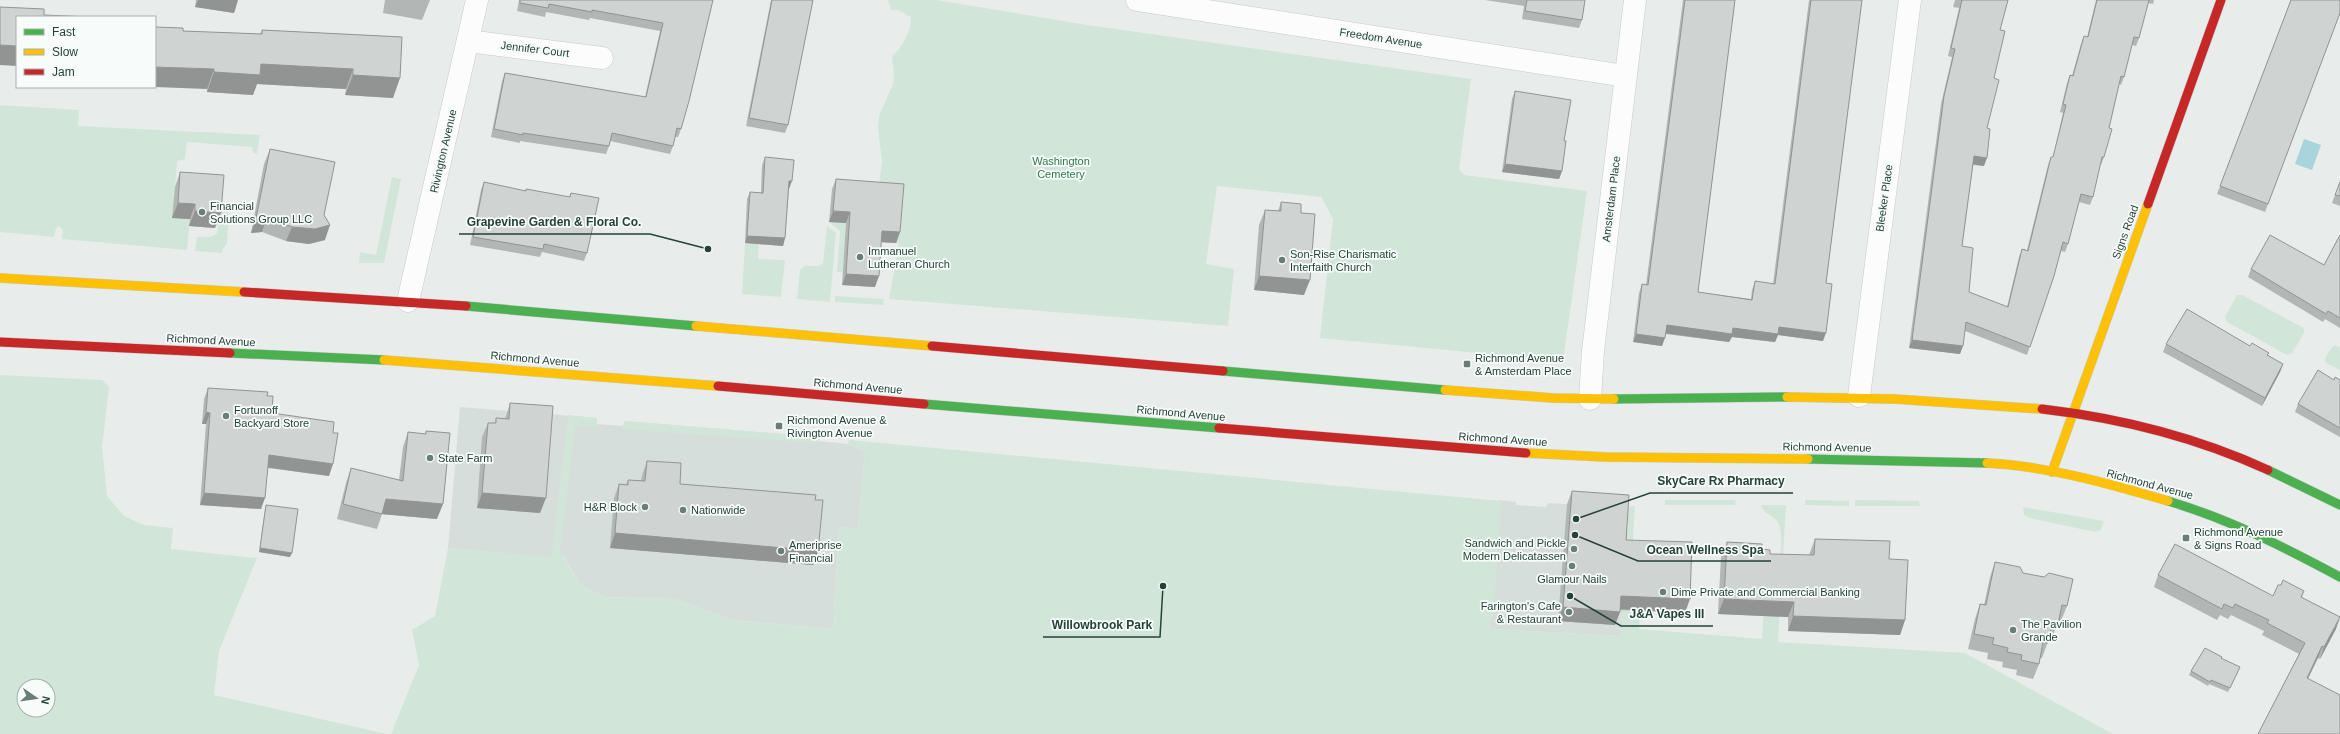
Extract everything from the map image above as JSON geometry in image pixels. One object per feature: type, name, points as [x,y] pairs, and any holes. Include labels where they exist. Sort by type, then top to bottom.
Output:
[{"type":"main road","name":"Signs Road","points":[[2052,472],[2221,0]]},
{"type":"main road","points":[[0,278],[408,301],[1488,394],[1590,399],[1859,396],[1976,403],[2073,412],[2130,423],[2215,448],[2314,491],[2340,505]]},
{"type":"main road","name":"Richmond Avenue","points":[[0,342],[424,362],[1507,452],[1612,457],[1962,460],[2010,464],[2121,487],[2206,512],[2286,548],[2340,577]]},
{"type":"street","name":"Rivington Avenue","points":[[408,301],[477,0]]},
{"type":"street","name":"Freedom Avenue","points":[[1136,0],[1626,76]]},
{"type":"street","name":"Amsterdam Place","points":[[1590,399],[1593,351],[1635,0]]},
{"type":"street","name":"Bleeker Place","points":[[1859,396],[1910,0]]},
{"type":"street","name":"Jennifer Court","points":[[468,41],[602,58]]},
{"type":"shaded area","points":[[460,407],[597,418],[597,424],[623,426],[625,421],[819,437],[819,441],[848,444],[865,452],[858,529],[839,527],[833,629],[732,620],[676,599],[604,597],[581,585],[564,557],[556,559],[448,548]]},
{"type":"shaded area","points":[[1498,500],[1516,502],[1516,505],[1546,507],[1548,503],[1630,508],[1620,636],[1487,629]]},
{"type":"green space","name":"Washington Cemetery","points":[[888,0],[936,0],[1087,25],[1471,79],[1459,169],[1464,175],[1587,191],[1563,361],[1320,338],[1333,219],[1321,197],[1217,186],[1206,264],[1234,269],[1228,326],[889,299],[899,243],[896,243],[878,193],[882,162],[878,128],[879,116],[893,84],[894,75],[892,57],[900,48],[908,34],[911,17],[898,10],[891,10]]},
{"type":"green space","points":[[0,105],[79,110],[78,126],[260,135],[257,154],[253,152],[252,147],[187,142],[185,159],[177,161],[173,217],[190,219],[187,250],[62,239],[63,230],[59,226],[56,228],[54,237],[0,232]]},
{"type":"green space","points":[[392,177],[401,179],[384,263],[359,263],[360,252],[376,255]]},
{"type":"green space","points":[[220,206],[229,207],[227,244],[223,248],[222,253],[195,251],[197,237],[211,237],[217,233]]},
{"type":"green space","points":[[829,222],[846,223],[843,272],[837,272],[840,231]]},
{"type":"green space","points":[[827,226],[836,233],[830,302],[797,299],[800,270],[805,266],[819,266],[823,263]]},
{"type":"green space","points":[[745,243],[759,244],[758,259],[785,260],[781,297],[742,294]]},
{"type":"green space","points":[[2237,295],[2242,295],[2304,328],[2304,333],[2292,353],[2287,355],[2227,322],[2225,317]]},
{"type":"green space","points":[[835,296],[884,299],[883,305],[835,302]]},
{"type":"green space","points":[[2335,345],[2340,348],[2340,370],[2326,363],[2325,358]]},
{"type":"green space","points":[[0,375],[102,380],[109,387],[102,447],[107,496],[124,516],[144,525],[173,528],[171,549],[257,558],[219,651],[214,695],[387,734],[0,734]]},
{"type":"green space","points":[[568,415],[597,418],[597,427],[575,425],[560,552],[581,585],[604,597],[676,599],[732,620],[833,629],[839,527],[858,528],[865,452],[848,444],[849,440],[1501,501],[1493,616],[1491,616],[1490,629],[1620,636],[1630,506],[1635,506],[1630,585],[1641,594],[1639,629],[1762,639],[1764,599],[1777,588],[1781,535],[1778,522],[1762,508],[1761,505],[1786,505],[1778,642],[1965,653],[2113,734],[391,734],[419,665],[412,630],[435,616],[448,548],[552,557]]},
{"type":"green space","points":[[625,421],[819,437],[818,443],[622,429]]},
{"type":"green space","points":[[1665,500],[1736,500],[1735,505],[1665,505]]},
{"type":"green space","points":[[1805,500],[1849,501],[1849,506],[1805,505]]},
{"type":"green space","points":[[1855,500],[1919,501],[1920,506],[1855,506]]},
{"type":"green space","points":[[2023,507],[2104,521],[2101,530],[2095,532],[2030,518],[2024,515]]},
{"type":"water","points":[[2304,139],[2321,145],[2312,170],[2295,164]]},
{"type":"building","points":[[520,0],[713,0],[689,101],[681,129],[677,128],[673,146],[612,133],[609,146],[523,133],[523,135],[494,129],[505,73],[646,97],[663,23],[549,4],[548,8],[520,3]]},
{"type":"building","points":[[772,0],[813,0],[788,125],[749,118]]},
{"type":"building","points":[[1527,0],[1585,0],[1582,20],[1525,11]]},
{"type":"building","points":[[1685,0],[1735,0],[1698,292],[1752,300],[1755,281],[1775,284],[1811,0],[1862,0],[1826,283],[1832,284],[1826,333],[1779,327],[1778,334],[1733,328],[1732,334],[1667,325],[1665,338],[1636,334],[1642,284],[1648,285]]},
{"type":"building","points":[[1962,0],[2008,0],[2000,30],[2005,31],[1994,78],[1999,80],[1987,128],[1990,129],[1987,158],[1974,156],[1962,246],[1973,248],[1969,292],[2008,307],[2022,249],[2028,251],[2051,157],[2053,157],[2066,105],[2063,104],[2070,75],[2073,76],[2084,36],[2088,37],[2097,0],[2149,0],[2139,38],[2134,37],[2124,77],[2121,76],[2109,128],[2112,129],[2104,157],[2102,157],[2093,197],[2081,194],[2068,244],[2063,242],[2054,276],[2030,347],[1966,322],[1963,346],[1912,340],[1944,96],[1955,49],[1951,48]]},
{"type":"building","points":[[2291,0],[2340,0],[2340,13],[2268,204],[2220,186]]},
{"type":"building","points":[[0,7],[44,9],[44,15],[67,16],[16,16],[16,46],[0,45]]},
{"type":"building","points":[[156,27],[183,28],[183,31],[262,34],[262,30],[402,37],[400,78],[353,75],[353,69],[261,64],[260,75],[214,72],[214,69],[156,67]]},
{"type":"building","points":[[1515,91],[1571,100],[1564,141],[1566,141],[1562,171],[1505,164]]},
{"type":"building","points":[[270,149],[335,162],[324,215],[330,225],[315,229],[292,227],[267,217],[256,218]]},
{"type":"building","points":[[765,157],[794,160],[792,181],[789,181],[785,238],[747,236],[750,192],[763,193]]},
{"type":"building","points":[[180,172],[224,175],[221,213],[195,211],[195,204],[178,203]]},
{"type":"building","points":[[836,179],[904,184],[900,232],[882,231],[879,276],[846,274],[850,212],[833,211]]},
{"type":"building","points":[[484,182],[526,191],[526,189],[570,197],[571,193],[599,198],[587,253],[544,244],[543,249],[473,237]]},
{"type":"building","points":[[2340,182],[2340,196],[2335,195]]},
{"type":"building","name":"Son-Rise Charismatic Interfaith Church","points":[[1281,202],[1301,204],[1301,213],[1315,214],[1310,280],[1259,276],[1265,210],[1281,211]]},
{"type":"building","points":[[2270,235],[2324,265],[2340,235],[2340,318],[2328,311],[2326,314],[2251,269]]},
{"type":"building","points":[[2187,309],[2250,346],[2252,343],[2269,353],[2267,355],[2283,364],[2265,398],[2166,344]]},
{"type":"building","points":[[2318,370],[2334,380],[2335,377],[2340,380],[2340,428],[2298,404]]},
{"type":"building","points":[[208,388],[268,392],[267,396],[273,396],[272,413],[334,422],[333,433],[338,433],[333,464],[269,455],[265,498],[204,493],[210,413],[206,412]]},
{"type":"building","points":[[510,403],[553,406],[546,498],[482,493],[488,423],[496,423],[496,418],[509,419]]},
{"type":"building","points":[[426,431],[450,433],[443,504],[386,499],[382,514],[343,504],[351,468],[403,481],[408,432],[426,434]]},
{"type":"building","points":[[647,461],[681,463],[680,484],[816,495],[815,500],[823,500],[818,551],[615,533],[619,484],[628,485],[628,480],[645,481]]},
{"type":"building","points":[[1572,491],[1629,495],[1626,540],[1692,542],[1690,599],[1621,596],[1620,612],[1563,607]]},
{"type":"building","points":[[266,505],[298,509],[292,553],[260,548]]},
{"type":"building","points":[[1815,539],[1890,541],[1889,559],[1908,560],[1905,620],[1793,616],[1794,602],[1724,599],[1727,542],[1762,544],[1762,549],[1770,550],[1770,554],[1814,555]]},
{"type":"building","points":[[2175,544],[2273,596],[2278,585],[2281,585],[2283,580],[2304,591],[2301,597],[2340,617],[2324,647],[2322,646],[2307,678],[2340,695],[2340,734],[2258,734],[2305,643],[2267,623],[2269,620],[2235,604],[2233,608],[2224,604],[2222,609],[2158,575]]},
{"type":"building","name":"The Pavilion Grande","points":[[1995,562],[2020,567],[2023,573],[2044,577],[2049,573],[2073,579],[2067,606],[2062,605],[2058,624],[2052,623],[2048,643],[2043,642],[2039,664],[2021,660],[2022,655],[2007,652],[2008,648],[1992,644],[1994,638],[1974,634],[1980,604],[1986,605]]},
{"type":"building","points":[[2205,648],[2240,667],[2230,688],[2211,680],[2210,682],[2191,671]]},
{"type":"traffic: fast","points":[[466,306],[696,326]]},
{"type":"traffic: fast","points":[[230,353],[384,360]]},
{"type":"traffic: fast","points":[[1223,371],[1445,390]]},
{"type":"traffic: fast","points":[[1614,399],[1787,397]]},
{"type":"traffic: fast","points":[[924,404],[1219,428]]},
{"type":"traffic: fast","points":[[1808,459],[1987,463]]},
{"type":"traffic: fast","points":[[2268,470],[2340,505]]},
{"type":"traffic: fast","points":[[2168,501],[2213,516],[2256,534],[2340,577]]},
{"type":"traffic: slow","points":[[2052,472],[2148,204]]},
{"type":"traffic: slow","points":[[0,278],[244,292]]},
{"type":"traffic: slow","points":[[696,326],[932,346]]},
{"type":"traffic: slow","points":[[384,360],[718,386]]},
{"type":"traffic: slow","points":[[1445,390],[1553,398],[1614,399]]},
{"type":"traffic: slow","points":[[1787,397],[1895,399],[2042,409]]},
{"type":"traffic: slow","points":[[1526,453],[1605,457],[1808,459]]},
{"type":"traffic: slow","points":[[1987,463],[2056,472],[2101,482],[2168,501]]},
{"type":"traffic: jam","points":[[2148,204],[2221,0]]},
{"type":"traffic: jam","points":[[244,292],[466,306]]},
{"type":"traffic: jam","points":[[0,342],[230,353]]},
{"type":"traffic: jam","points":[[932,346],[1223,371]]},
{"type":"traffic: jam","points":[[718,386],[924,404]]},
{"type":"traffic: jam","points":[[2042,409],[2100,418],[2157,430],[2241,458],[2268,470]]},
{"type":"traffic: jam","points":[[1219,428],[1526,453]]},
{"type":"place","name":"Financial Solutions Group LLC","points":[[202,212]]},
{"type":"place","name":"Grapevine Garden & Floral Co.","points":[[708,249]]},
{"type":"place","name":"Immanuel Lutheran Church","points":[[860,257]]},
{"type":"place","name":"Son-Rise Charismatic Interfaith Church","points":[[1282,260]]},
{"type":"place","name":"Richmond Avenue & Amsterdam Place","points":[[1467,364]]},
{"type":"place","name":"Fortunoff Backyard Store","points":[[226,416]]},
{"type":"place","name":"Richmond Avenue & Rivington Avenue","points":[[779,426]]},
{"type":"place","name":"State Farm","points":[[430,458]]},
{"type":"place","name":"H&R Block","points":[[645,507]]},
{"type":"place","name":"Nationwide","points":[[683,510]]},
{"type":"place","name":"SkyCare Rx Pharmacy","points":[[1576,519]]},
{"type":"place","name":"Ocean Wellness Spa","points":[[1575,535]]},
{"type":"place","name":"Richmond Avenue & Signs Road","points":[[2186,538]]},
{"type":"place","name":"Sandwich and Pickle Modern Delicatassen","points":[[1574,549]]},
{"type":"place","name":"Ameriprise Financial","points":[[781,551]]},
{"type":"place","name":"Glamour Nails","points":[[1572,566]]},
{"type":"place","name":"Willowbrook Park","points":[[1163,586]]},
{"type":"place","name":"Dime Private and Commercial Banking","points":[[1663,592]]},
{"type":"place","name":"J&A Vapes III","points":[[1570,596]]},
{"type":"place","name":"Farington's Cafe & Restaurant","points":[[1569,612]]},
{"type":"place","name":"The Pavilion Grande","points":[[2013,630]]}]
